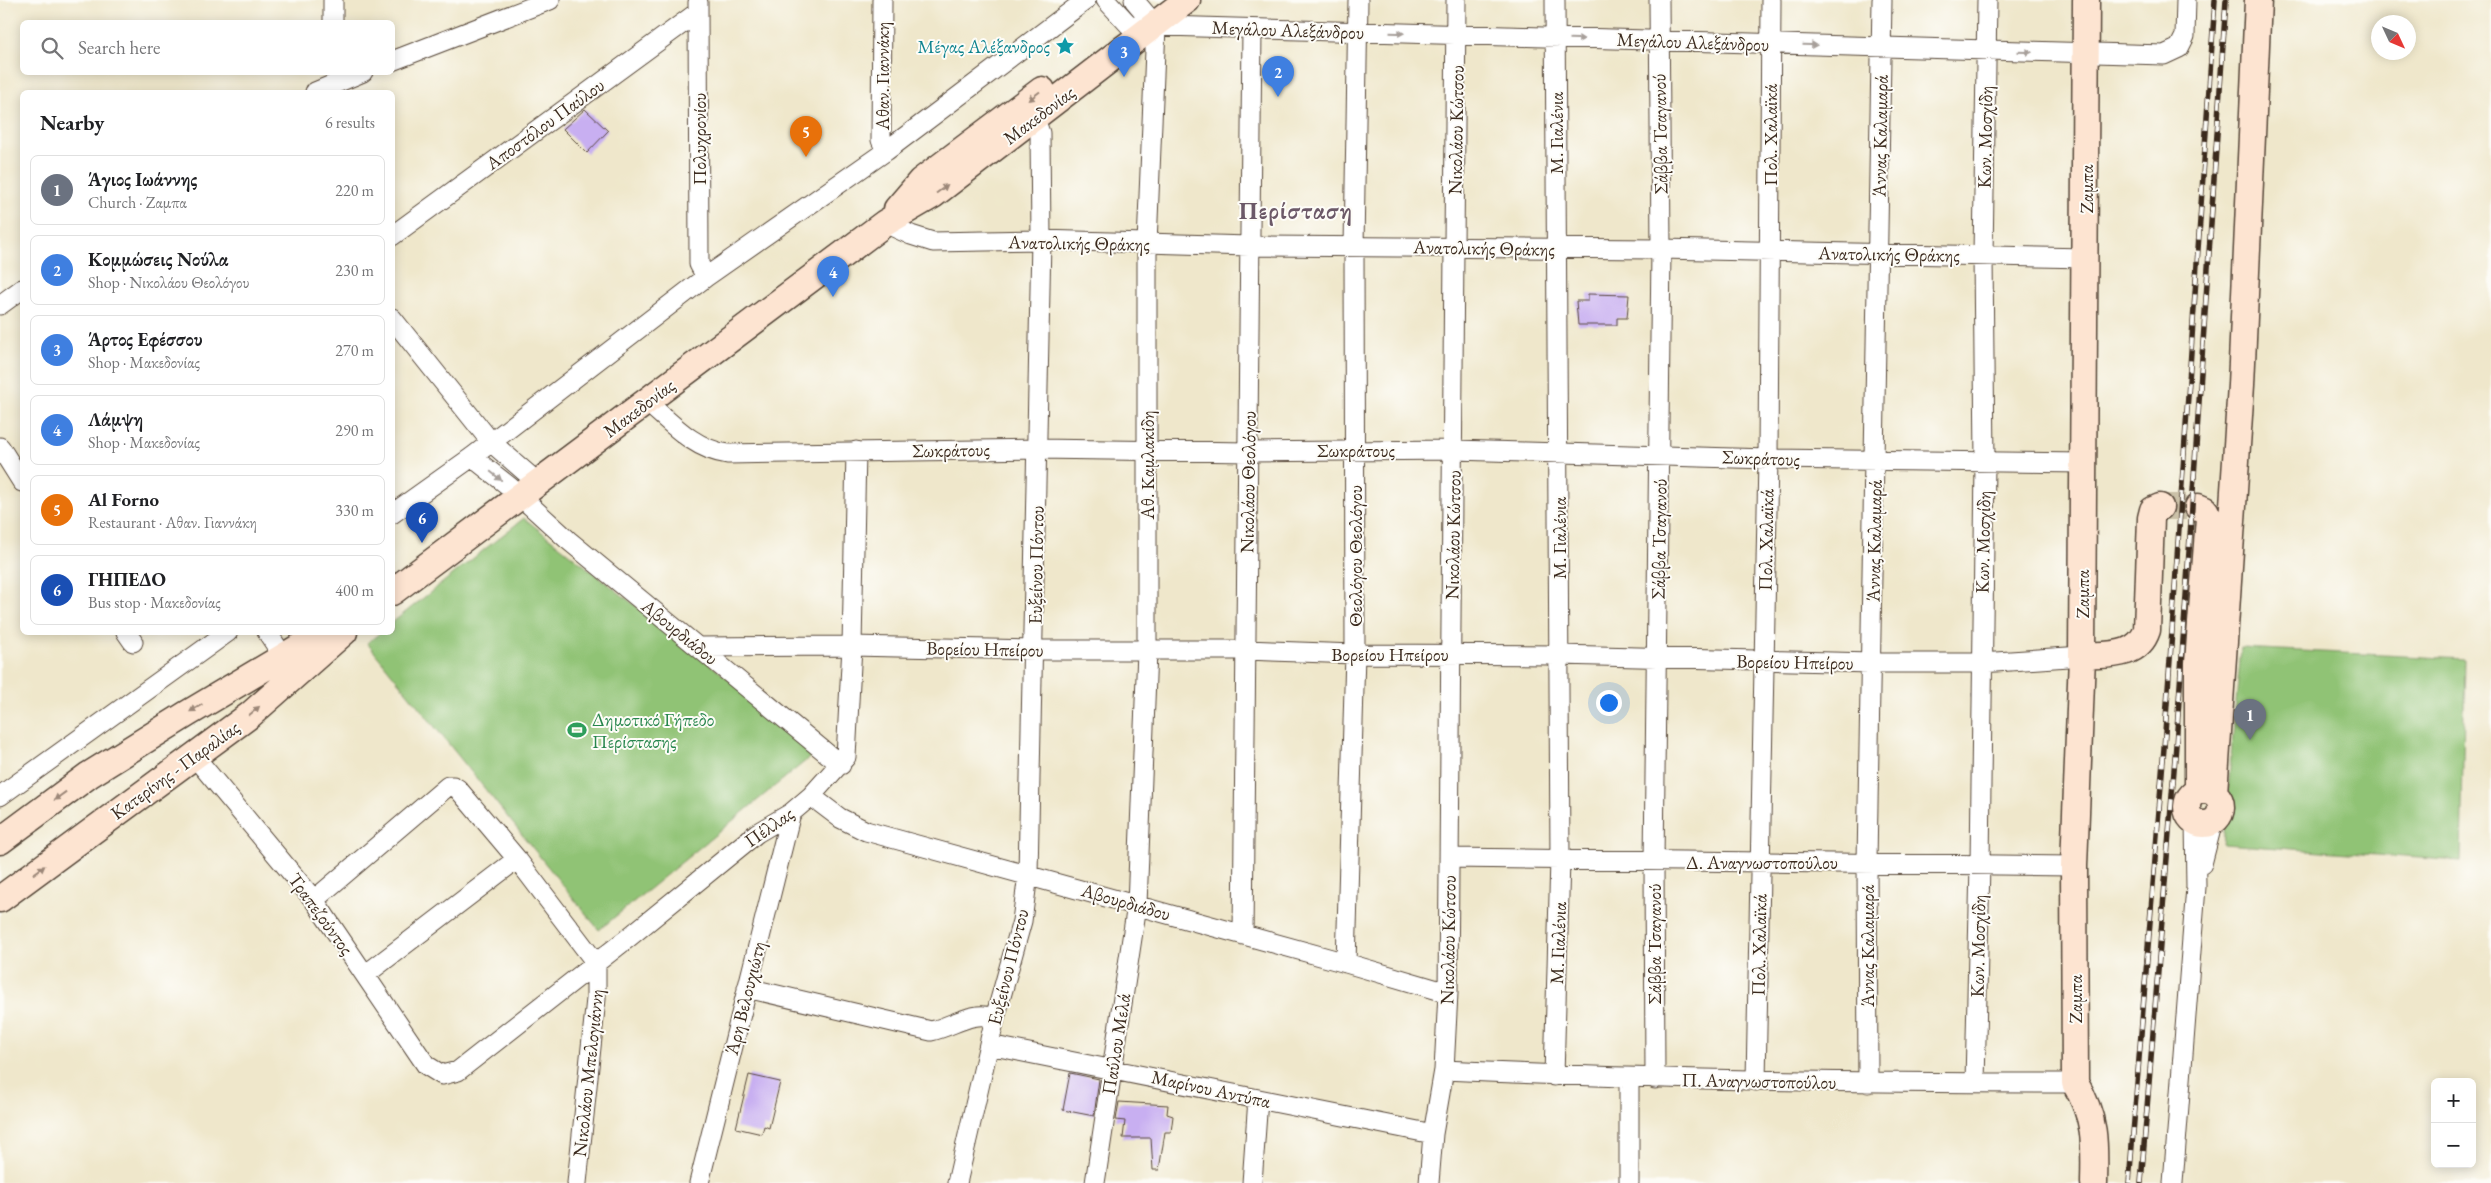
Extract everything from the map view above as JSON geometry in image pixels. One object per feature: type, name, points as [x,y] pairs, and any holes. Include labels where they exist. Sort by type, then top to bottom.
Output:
[{"type":"street","points":[[333,0],[333,20]]},
{"type":"street","points":[[395,60],[513,7],[550,0]]},
{"type":"street","name":"Αθαν. Γιαννάκη","points":[[882,0],[881,140],[886,151]]},
{"type":"street","points":[[395,512],[472,457],[706,277],[886,151],[1086,0]]},
{"type":"street","points":[[1106,0],[1145,13]]},
{"type":"street","name":"Μακεδονίας","points":[[885,224],[921,181],[1145,13],[1187,0]]},
{"type":"street","name":"Θεολόγου Θεολόγου","points":[[1346,962],[1355,654],[1354,247],[1358,0]]},
{"type":"street","name":"Νικολάου Κώτσου","points":[[1429,1183],[1433,1134],[1444,1070],[1448,994],[1454,450],[1456,0]]},
{"type":"street","name":"Μ. Γιαλένια","points":[[1554,1076],[1560,859],[1555,0]]},
{"type":"street","name":"Σάββα Τσαγανού","points":[[1655,1079],[1654,862],[1661,249],[1659,0]]},
{"type":"street","name":"Πολ. Χαλαϊκά","points":[[1756,1081],[1768,459],[1771,0]]},
{"type":"street","name":"Άννας Καλαμαρά","points":[[1868,1083],[1867,862],[1872,663],[1882,0]]},
{"type":"street","name":"Κων. Μοσχίδη","points":[[1975,1083],[1980,864],[1984,462],[1983,255],[1987,0]]},
{"type":"street","name":"Ζαμπα","points":[[2086,0],[2086,258],[2082,463],[2082,656],[2074,866],[2075,1083],[2086,1101],[2094,1130],[2094,1183]]},
{"type":"street","name":"Μεγάλου Αλεξάνδρου","points":[[1145,13],[1252,29],[2164,55],[2179,48],[2185,36],[2186,0]]},
{"type":"street","points":[[2206,792],[2241,385],[2258,0]]},
{"type":"street","name":"Αποστόλου Παύλου","points":[[395,234],[698,6]]},
{"type":"street","name":"Πολυχρονίου","points":[[698,6],[699,264],[706,277]]},
{"type":"street","name":"Μακεδονίας","points":[[395,590],[885,224],[933,195],[1035,118],[1145,13]]},
{"type":"street","name":"Αθ. Καμλακίδη","points":[[1137,905],[1146,651],[1147,244],[1145,13]]},
{"type":"street","name":"Νικολάου Θεολόγου","points":[[1243,935],[1252,29]]},
{"type":"street","points":[[318,90],[334,78],[348,75]]},
{"type":"street","name":"Ευξείνου Πόντου","points":[[957,1183],[995,1018],[1022,921],[1028,874],[1035,650],[1042,240],[1040,133],[1035,118]]},
{"type":"street","name":"Ανατολικής Θράκης","points":[[885,224],[933,242],[1042,240],[1249,246],[1661,249],[1770,253],[1878,252],[2086,258]]},
{"type":"street","points":[[0,305],[20,290]]},
{"type":"street","points":[[395,322],[529,490]]},
{"type":"street","name":"Σωκράτους","points":[[647,402],[685,435],[716,452],[1038,449],[1249,452],[1454,450],[1768,459],[2082,463]]},
{"type":"street","points":[[0,446],[20,479]]},
{"type":"street","name":"Πέλλας","points":[[442,1075],[458,1071],[757,833],[791,813],[811,796],[841,765],[846,757],[848,747],[856,451]]},
{"type":"street","points":[[472,457],[529,490]]},
{"type":"street","name":"Αβουρδιάδου","points":[[529,490],[568,540],[841,765]]},
{"type":"street","points":[[2082,656],[2129,651],[2143,640],[2147,630],[2151,518],[2153,510],[2160,507]]},
{"type":"street","points":[[2198,507],[2205,510],[2209,518],[2198,663],[2206,792]]},
{"type":"street","points":[[0,796],[224,635]]},
{"type":"street","points":[[269,635],[283,656]]},
{"type":"street","name":"Κατερίνης - Παραλίας","points":[[0,841],[89,775],[320,635]]},
{"type":"street","name":"Κατερίνης - Παραλίας","points":[[0,899],[250,715],[341,635]]},
{"type":"street","name":"Βορείου Ηπείρου","points":[[698,647],[852,646],[1035,650],[1246,650],[1355,654],[1558,655],[1764,662],[1872,663],[1982,663],[2082,656]]},
{"type":"street","name":"Τραπεζούντος","points":[[194,756],[314,900],[426,1065],[442,1075]]},
{"type":"street","points":[[314,900],[448,786],[453,786],[458,789],[517,859],[596,963]]},
{"type":"street","points":[[2173,1183],[2196,887],[2204,821],[2220,813],[2221,808],[2220,802],[2206,792]]},
{"type":"street","name":"Αβουρδιάδου","points":[[811,796],[840,818],[866,831],[1346,962],[1448,994]]},
{"type":"street","name":"Άρη Βελουχιώτη","points":[[699,1183],[791,813]]},
{"type":"street","name":"Δ. Αναγνωστοπούλου","points":[[1449,858],[1654,862],[1760,860],[2074,866]]},
{"type":"street","points":[[366,975],[517,859]]},
{"type":"street","name":"Παύλου Μελά","points":[[1096,1183],[1137,905]]},
{"type":"street","name":"Νικολάου Μπελογιάννη","points":[[577,1183],[596,999],[596,963]]},
{"type":"street","points":[[747,988],[931,1031],[947,1028],[974,1014],[985,1014],[995,1018]]},
{"type":"street","name":"Μαρίνου Αντύπα","points":[[989,1045],[1433,1134]]},
{"type":"street","name":"Π. Αναγνωστοπούλου","points":[[1444,1070],[1655,1079],[1868,1083],[2075,1083]]},
{"type":"street","points":[[1629,1078],[1629,1183]]},
{"type":"street","points":[[1252,1183],[1258,1099]]},
{"type":"green space","name":"Δημοτικό Γήπεδο Περίστασης","points":[[524,518],[819,750],[599,930],[367,643],[377,635],[395,635],[395,620]]},
{"type":"green space","points":[[2241,648],[2465,659],[2461,861],[2223,844]]},
{"type":"building","points":[[585,109],[608,131],[587,153],[563,129]]},
{"type":"building","points":[[1588,294],[1629,295],[1627,318],[1617,318],[1617,325],[1578,325],[1576,301],[1588,301]]},
{"type":"building","points":[[1070,1073],[1099,1079],[1094,1116],[1063,1110]]},
{"type":"building","points":[[749,1075],[780,1082],[769,1128],[764,1126],[762,1134],[736,1128]]},
{"type":"building","points":[[1119,1102],[1168,1105],[1167,1114],[1173,1116],[1171,1132],[1165,1132],[1159,1170],[1153,1170],[1151,1138],[1123,1138],[1125,1121],[1116,1120]]},
{"type":"tunnel","points":[[2160,507],[2198,507]]},
{"type":"railway","points":[[2129,1183],[2164,748],[2215,0]]},
{"type":"railway","points":[[2141,1183],[2176,745],[2226,0]]},
{"type":"place","name":"Μέγας Αλέξανδρος","points":[[1065,46]]},
{"type":"place","name":"Άρτος Εφέσσου","points":[[1124,77]]},
{"type":"place","name":"Κομμώσεις Νούλα","points":[[1278,97]]},
{"type":"place","name":"Al Forno","points":[[806,157]]},
{"type":"place","name":"Λάμψη","points":[[833,297]]},
{"type":"place","name":"ΓΗΠΕΔΟ","points":[[422,543]]},
{"type":"place","name":"Δημοτικό Γήπεδο Περίστασης","points":[[577,730]]},
{"type":"place","name":"Άγιος Ιωάννης","points":[[2250,740]]},
{"type":"district","name":"Περίσταση","points":[[1296,210]]}]
